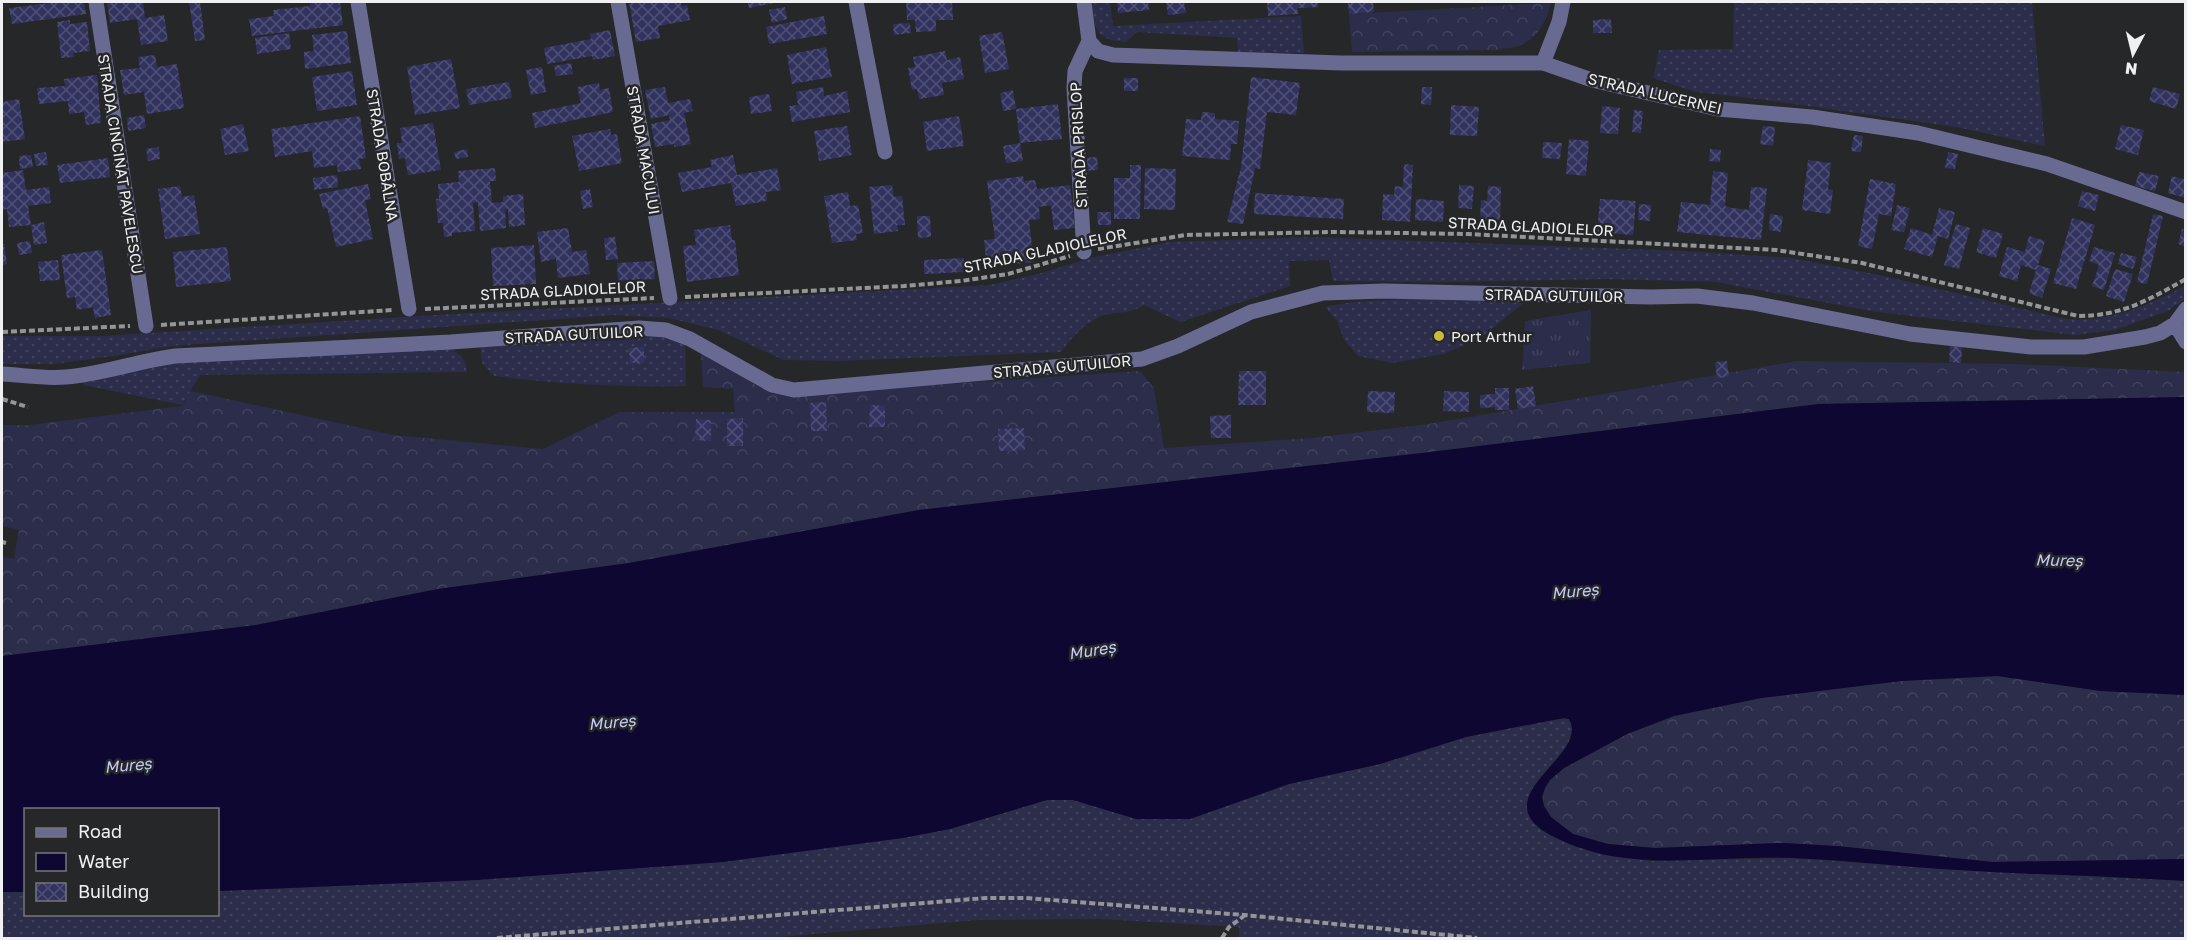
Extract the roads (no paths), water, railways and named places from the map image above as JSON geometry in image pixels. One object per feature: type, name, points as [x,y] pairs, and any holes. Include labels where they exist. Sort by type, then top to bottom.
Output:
[{"type":"street","name":"STRADA CINCINAT PAVELESCU","points":[[96,2],[146,326]]},
{"type":"street","name":"STRADA BOBÂLNA","points":[[358,2],[409,309]]},
{"type":"street","name":"STRADA MACULUI","points":[[618,2],[670,298]]},
{"type":"street","points":[[856,2],[885,152]]},
{"type":"street","points":[[1084,2],[1089,41]]},
{"type":"street","points":[[1543,63],[1559,22],[1563,2]]},
{"type":"street","name":"STRADA LUCERNEI","points":[[1089,41],[1098,51],[1113,55],[1341,63],[1543,63],[1592,80],[1718,108],[1812,117],[1918,133],[2046,164],[2186,212]]},
{"type":"street","name":"STRADA PRISLOP","points":[[1084,252],[1074,88],[1075,71],[1089,41]]},
{"type":"street","name":"STRADA GUTUILOR","points":[[2,374],[64,377],[109,371],[147,360],[175,356],[451,342],[639,328],[666,330],[690,339],[772,385],[794,390],[1142,359],[1178,346],[1251,312],[1323,293],[1384,291],[1697,296],[1753,303],[1910,334],[2031,347],[2084,347],[2120,342],[2160,333],[2175,324]]},
{"type":"street","points":[[2186,309],[2175,324],[2186,342]]},
{"type":"water","name":"Mureș","points":[[2185,397],[2185,695],[2101,691],[1997,676],[1901,681],[1761,698],[1674,716],[1627,734],[1564,768],[1550,780],[1542,797],[1544,806],[1551,817],[1573,834],[1608,844],[1655,848],[1783,843],[1837,846],[1993,862],[2185,859],[2185,881],[1987,872],[1792,858],[1652,860],[1598,853],[1550,835],[1536,825],[1528,812],[1528,798],[1535,785],[1558,758],[1572,732],[1569,719],[1564,718],[1466,737],[1380,764],[1289,784],[1190,819],[1136,819],[1073,800],[1047,800],[950,829],[903,838],[723,862],[477,880],[219,891],[219,808],[24,808],[24,892],[2,892],[2,656],[256,625],[438,589],[629,563],[919,510],[1422,453],[1819,404]]},
{"type":"place","name":"Port Arthur","points":[[1439,336]]}]
